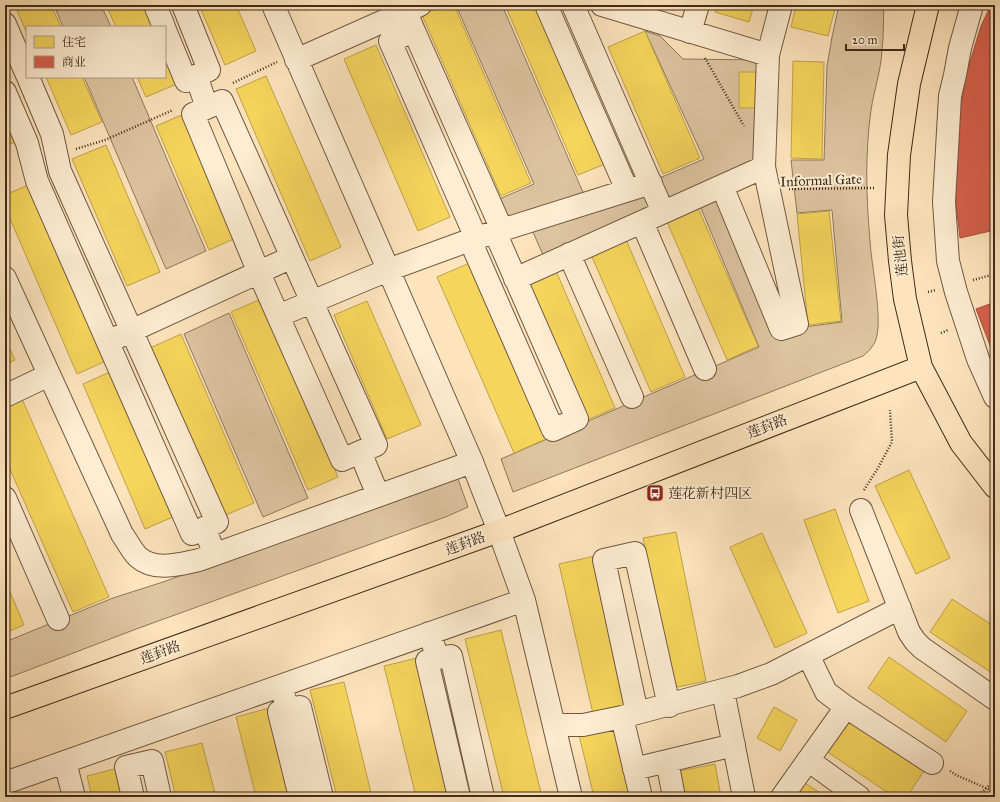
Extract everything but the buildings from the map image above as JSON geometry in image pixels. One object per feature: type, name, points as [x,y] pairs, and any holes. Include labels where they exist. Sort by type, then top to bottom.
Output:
[{"type":"main road","name":"莲池街","points":[[928,5],[908,92],[899,155],[896,215],[900,261],[906,299],[921,367],[961,443],[995,487]]},
{"type":"main road","name":"莲葑路","points":[[5,708],[499,531],[921,367]]},
{"type":"street","points":[[155,5],[164,26]]},
{"type":"street","points":[[166,32],[186,81],[209,70],[183,5]]},
{"type":"street","points":[[273,5],[472,462],[499,531],[524,600],[571,797]]},
{"type":"street","points":[[546,5],[627,190]]},
{"type":"street","points":[[573,5],[663,212]]},
{"type":"street","points":[[690,32],[698,5]]},
{"type":"street","points":[[722,186],[781,329],[797,324],[764,167],[768,55],[781,5]]},
{"type":"street","points":[[972,5],[960,48],[950,96],[945,168],[945,218],[948,261],[956,292],[978,359],[995,398]]},
{"type":"street","points":[[611,6],[690,32],[768,55]]},
{"type":"street","points":[[296,60],[409,7],[414,31],[553,430],[577,419],[515,279],[486,235]]},
{"type":"street","points":[[5,24],[26,74]]},
{"type":"street","points":[[196,76],[207,107]]},
{"type":"street","points":[[5,92],[27,143],[37,181],[192,534],[217,522],[60,171],[52,134],[28,78]]},
{"type":"street","points":[[222,101],[376,445],[342,460],[278,316],[192,114],[207,107],[222,101]]},
{"type":"street","points":[[32,163],[57,155]]},
{"type":"street","points":[[515,279],[764,167]]},
{"type":"street","points":[[278,316],[388,270],[486,235],[651,183]]},
{"type":"street","points":[[642,222],[705,370]]},
{"type":"street","points":[[569,254],[632,397]]},
{"type":"street","points":[[108,342],[292,257]]},
{"type":"street","points":[[5,278],[122,534],[138,557],[151,565],[169,566],[199,560],[472,462]]},
{"type":"street","points":[[5,396],[49,375]]},
{"type":"street","points":[[148,434],[172,423]]},
{"type":"street","points":[[360,452],[378,495]]},
{"type":"street","points":[[5,498],[58,619]]},
{"type":"street","points":[[861,510],[909,632],[915,641],[922,648],[995,699]]},
{"type":"street","points":[[204,528],[215,554]]},
{"type":"street","points":[[641,797],[634,769],[630,715],[604,560],[635,553],[669,706]]},
{"type":"street","points":[[5,783],[524,600]]},
{"type":"street","points":[[554,725],[583,725],[669,706],[723,691],[771,674],[900,608]]},
{"type":"street","points":[[429,633],[438,658]]},
{"type":"street","points":[[808,655],[826,692],[846,707],[932,763]]},
{"type":"street","points":[[459,797],[427,661],[451,656],[483,797]]},
{"type":"street","points":[[281,686],[288,710]]},
{"type":"street","points":[[723,691],[744,797]]},
{"type":"street","points":[[300,797],[280,712],[300,706],[322,797]]},
{"type":"street","points":[[782,797],[846,707]]},
{"type":"street","points":[[132,738],[138,764]]},
{"type":"street","points":[[634,769],[734,745]]},
{"type":"street","points":[[808,760],[859,797]]},
{"type":"street","points":[[133,797],[126,767],[152,761],[160,797]]},
{"type":"street","points":[[667,761],[674,797]]},
{"type":"street","points":[[65,762],[74,797]]},
{"type":"path","points":[[690,32],[744,127]]},
{"type":"path","name":"Informal Gate","points":[[769,192],[787,189],[874,188]]},
{"type":"path","points":[[861,510],[861,501],[866,486],[892,442],[890,410]]},
{"type":"path","points":[[932,763],[946,768],[956,775],[995,792]]},
{"type":"path","points":[[976,797],[995,780]]},
{"type":"shaded area","points":[[54,5],[101,5],[111,26],[63,26]]},
{"type":"shaded area","points":[[456,5],[502,5],[585,197],[507,224],[497,200],[534,184]]},
{"type":"shaded area","points":[[839,5],[884,5],[881,58],[871,110],[867,159],[869,224],[878,308],[877,333],[873,346],[863,356],[513,492],[501,459],[759,347],[698,201],[722,191],[789,329],[842,322],[832,210],[797,213],[791,160],[824,160],[827,66]]},
{"type":"shaded area","points":[[645,31],[660,36],[683,59],[762,60],[759,166],[667,208],[655,180],[704,159]]},
{"type":"shaded area","points":[[84,78],[132,78],[206,251],[166,269]]},
{"type":"shaded area","points":[[648,187],[658,212],[546,262],[530,225]]},
{"type":"shaded area","points":[[229,313],[308,498],[263,517],[184,334]]},
{"type":"shaded area","points":[[457,476],[468,507],[448,516],[139,628],[5,679],[5,642],[113,598],[166,581]]},
{"type":"place","name":"莲花新村四区","points":[[655,493]]}]
